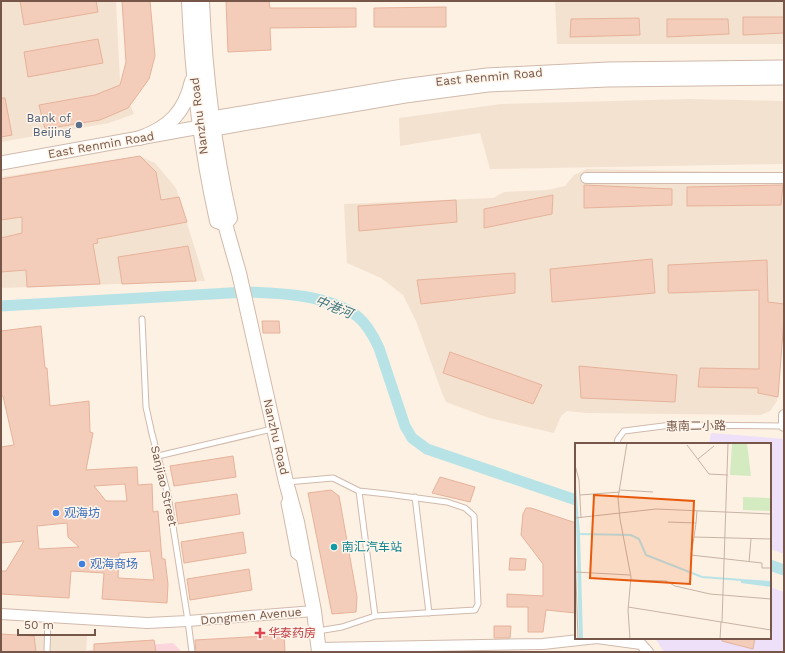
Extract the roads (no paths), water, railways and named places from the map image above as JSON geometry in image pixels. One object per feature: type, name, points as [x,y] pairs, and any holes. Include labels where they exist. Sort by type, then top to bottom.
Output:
[{"type":"main road","name":"Nanzhu Road","points":[[189,1],[194,71],[209,125],[230,218],[224,224],[240,273],[274,429],[297,522],[314,611],[319,650]]},
{"type":"main road","name":"Nanzhu Road","points":[[202,1],[209,125]]},
{"type":"main road","points":[[140,138],[155,133],[171,122],[182,108],[189,95],[194,71]]},
{"type":"street","name":"East Renmin Road","points":[[1,163],[209,125],[403,86],[488,75],[622,69],[784,67]]},
{"type":"street","name":"East Renmin Road","points":[[209,125],[488,85],[608,80],[784,78]]},
{"type":"street","points":[[586,178],[784,178]]},
{"type":"street","points":[[784,415],[784,426]]},
{"type":"street","name":"Dongmen Avenue","points":[[1,614],[147,623],[314,611]]},
{"type":"street","points":[[319,650],[543,644],[588,639]]},
{"type":"street","points":[[604,639],[641,644],[648,652]]},
{"type":"lane","name":"Sanjiao Street","points":[[142,319],[146,407],[171,513],[192,652]]},
{"type":"lane","name":"惠南二小路","points":[[618,443],[618,439],[624,431],[671,425],[784,426]]},
{"type":"lane","points":[[158,456],[274,429]]},
{"type":"lane","points":[[288,487],[332,478],[359,491],[415,497],[453,504],[465,508],[474,516],[478,604],[475,610],[375,616],[342,627],[317,632]]},
{"type":"lane","points":[[359,491],[375,616]]},
{"type":"lane","points":[[415,497],[429,613]]},
{"type":"lane","points":[[47,652],[48,617]]},
{"type":"waterway","name":"中港河","points":[[1,306],[247,292],[290,294],[319,299],[345,309],[357,316],[367,327],[379,348],[405,426],[412,438],[427,449],[575,500]]},
{"type":"waterway","name":"中港河","points":[[771,565],[784,570]]},
{"type":"place","name":"Bank of Beijing","points":[[79,125]]},
{"type":"place","name":"观海坊","points":[[56,513]]},
{"type":"place","name":"南汇汽车站","points":[[334,547]]},
{"type":"place","name":"观海商场","points":[[82,564]]},
{"type":"place","name":"华泰药房","points":[[260,633]]}]
